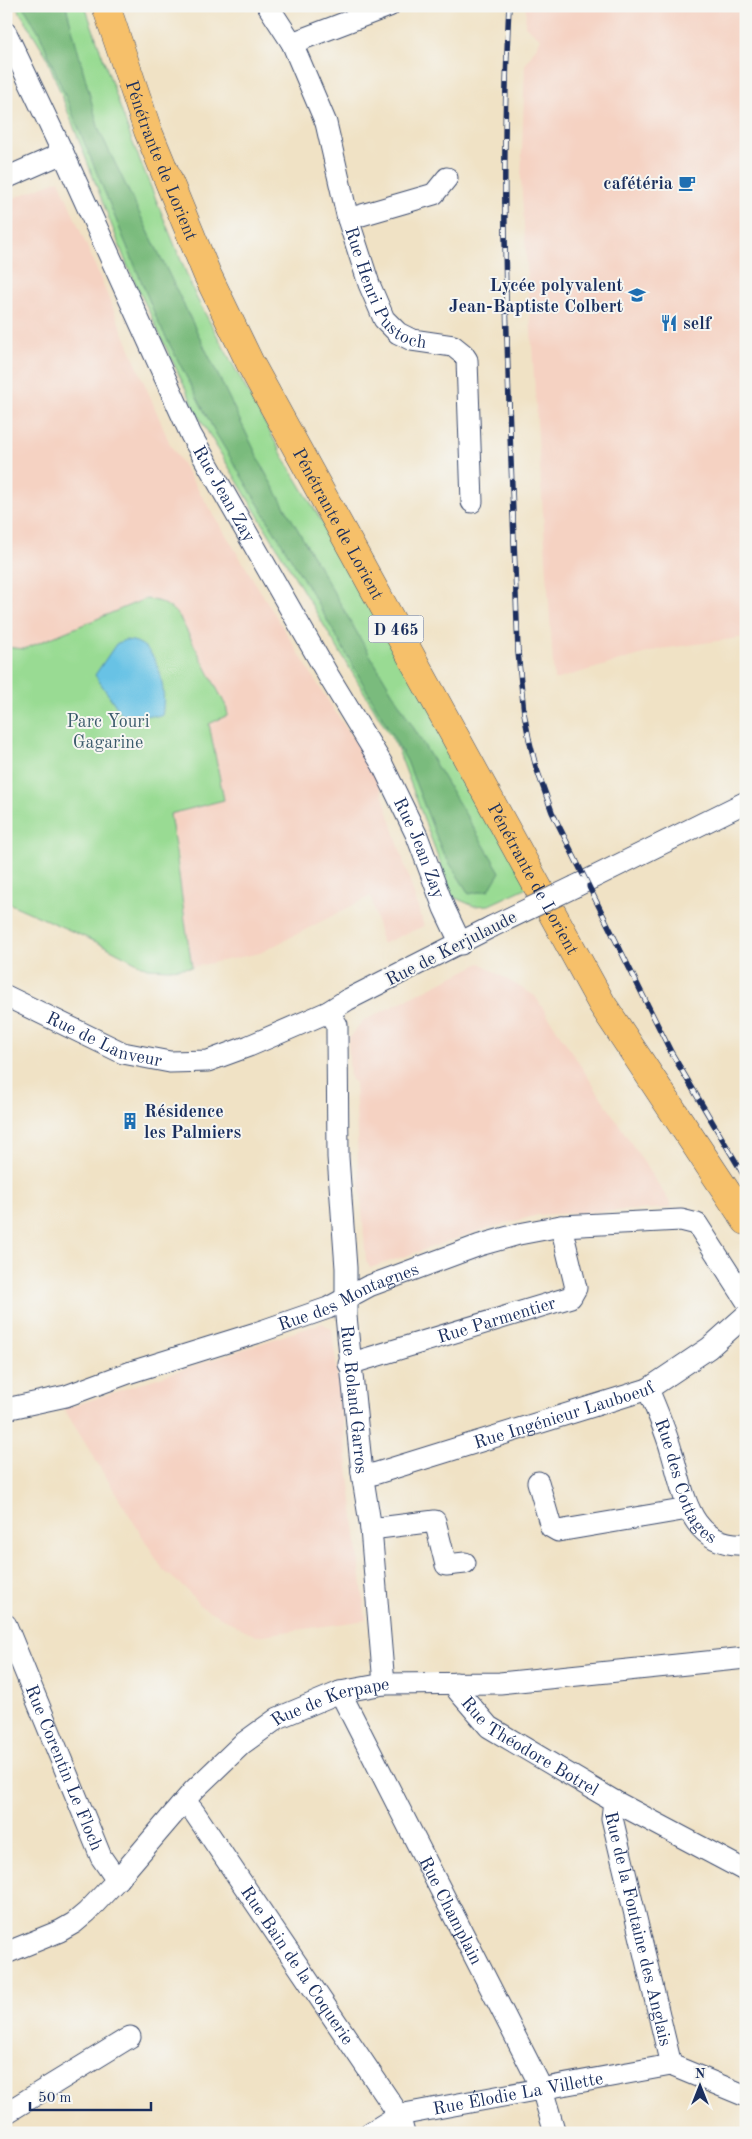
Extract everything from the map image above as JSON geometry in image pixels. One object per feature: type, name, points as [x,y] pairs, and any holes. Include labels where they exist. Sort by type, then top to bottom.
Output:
[{"type":"main road","points":[[91,6],[113,74],[148,131]]},
{"type":"main road","name":"Pénétrante de Lorient","points":[[106,6],[148,131],[207,274],[250,363],[602,1004],[746,1220]]},
{"type":"street","name":"Rue Henri Pustoch","points":[[268,6],[292,43],[326,123],[348,219],[369,284],[384,319],[398,333],[412,340],[453,346],[467,360],[472,502]]},
{"type":"street","points":[[292,43],[390,6]]},
{"type":"street","name":"Rue Jean Zay","points":[[6,32],[191,435],[328,675],[382,764],[401,801],[445,910],[461,944]]},
{"type":"street","points":[[6,178],[63,153]]},
{"type":"street","name":"Rue Henri Pustoch","points":[[348,219],[434,194],[447,178]]},
{"type":"street","name":"Rue de Kerjulaude","points":[[208,1061],[249,1046],[328,1012],[347,1000],[461,944],[491,927],[746,802]]},
{"type":"street","name":"Rue de Lanveur","points":[[6,996],[123,1053],[146,1059],[170,1062],[208,1061]]},
{"type":"street","name":"Rue Roland Garros","points":[[328,1012],[337,1025],[339,1054],[338,1157],[347,1296],[346,1316],[349,1364],[362,1473],[371,1529],[384,1684]]},
{"type":"street","name":"Rue des Montagnes","points":[[6,1409],[66,1396],[132,1372],[328,1308],[347,1296],[369,1286],[480,1245],[519,1234],[561,1226],[682,1220],[697,1224],[746,1300]]},
{"type":"street","name":"Rue Parmentier","points":[[349,1364],[571,1297],[576,1288],[561,1226]]},
{"type":"street","name":"Rue Ingénieur Lauboeuf","points":[[362,1473],[374,1474],[648,1389],[709,1348],[746,1315]]},
{"type":"street","name":"Rue des Cottages","points":[[648,1389],[671,1448],[688,1509],[698,1526],[714,1538],[726,1542],[746,1544]]},
{"type":"street","points":[[538,1482],[551,1527],[558,1531],[688,1509]]},
{"type":"street","points":[[371,1529],[435,1521],[446,1565],[465,1563]]},
{"type":"street","name":"Rue Corentin Le Floch","points":[[6,1625],[101,1857],[112,1874],[118,1879]]},
{"type":"street","name":"Rue de Kerpape","points":[[6,1953],[30,1944],[74,1922],[118,1879],[185,1801],[242,1744],[278,1718],[340,1692],[384,1684],[500,1683],[746,1658]]},
{"type":"street","name":"Rue Théodore Botrel","points":[[456,1683],[458,1691],[489,1727],[614,1801],[746,1871]]},
{"type":"street","name":"Rue Champlain","points":[[340,1692],[542,2090],[555,2133]]},
{"type":"street","name":"Rue Bain de la Coquerie","points":[[185,1801],[402,2124]]},
{"type":"street","name":"Rue de la Fontaine des Anglais","points":[[614,1801],[612,1818],[671,2065],[746,2096]]},
{"type":"street","points":[[6,2113],[130,2037]]},
{"type":"street","name":"Rue Élodie La Villette","points":[[370,2133],[542,2090],[671,2065]]},
{"type":"shaded area","name":"Lycée polyvalent Jean-Baptiste Colbert","points":[[526,6],[746,6],[746,637],[661,649],[554,680],[521,179],[525,65],[541,39],[525,26]]},
{"type":"shaded area","points":[[59,180],[170,444],[325,696],[376,774],[424,926],[382,944],[371,896],[260,953],[192,967],[182,906],[179,861],[169,813],[209,724],[228,715],[226,706],[179,616],[171,607],[137,602],[24,649],[6,647],[6,201]]},
{"type":"shaded area","points":[[480,963],[535,996],[671,1204],[671,1208],[538,1215],[479,1231],[370,1268],[366,1260],[358,1163],[355,1083],[350,1078],[348,1039],[363,1021]]},
{"type":"shaded area","points":[[322,1323],[332,1329],[366,1620],[256,1636],[202,1607],[184,1587],[163,1570],[64,1409]]},
{"type":"green space","points":[[16,6],[85,6],[132,141],[196,297],[285,460],[392,638],[532,885],[489,905],[474,906],[453,897],[397,747],[200,419],[127,265],[46,55]]},
{"type":"green space","points":[[23,6],[66,6],[99,130],[267,476],[364,645],[500,872],[489,890],[469,894],[442,851],[407,761],[314,597],[215,432],[158,322],[39,32]]},
{"type":"green space","name":"Parc Youri Gagarine","points":[[145,599],[164,604],[179,616],[226,706],[228,715],[209,724],[224,800],[170,814],[192,967],[147,968],[103,945],[6,902],[6,647],[24,649]]},
{"type":"water","points":[[125,640],[137,642],[146,648],[153,657],[162,681],[162,716],[122,715],[95,675],[116,644]]},
{"type":"railway","points":[[509,6],[505,167],[509,410],[518,652],[524,713],[529,739],[536,767],[552,812],[671,1052],[746,1179]]},
{"type":"place","name":"cafétéria","points":[[687,183]]},
{"type":"place","name":"Lycée polyvalent Jean-Baptiste Colbert","points":[[637,295]]},
{"type":"place","name":"self","points":[[669,323]]},
{"type":"place","name":"Résidence les Palmiers","points":[[130,1121]]}]
